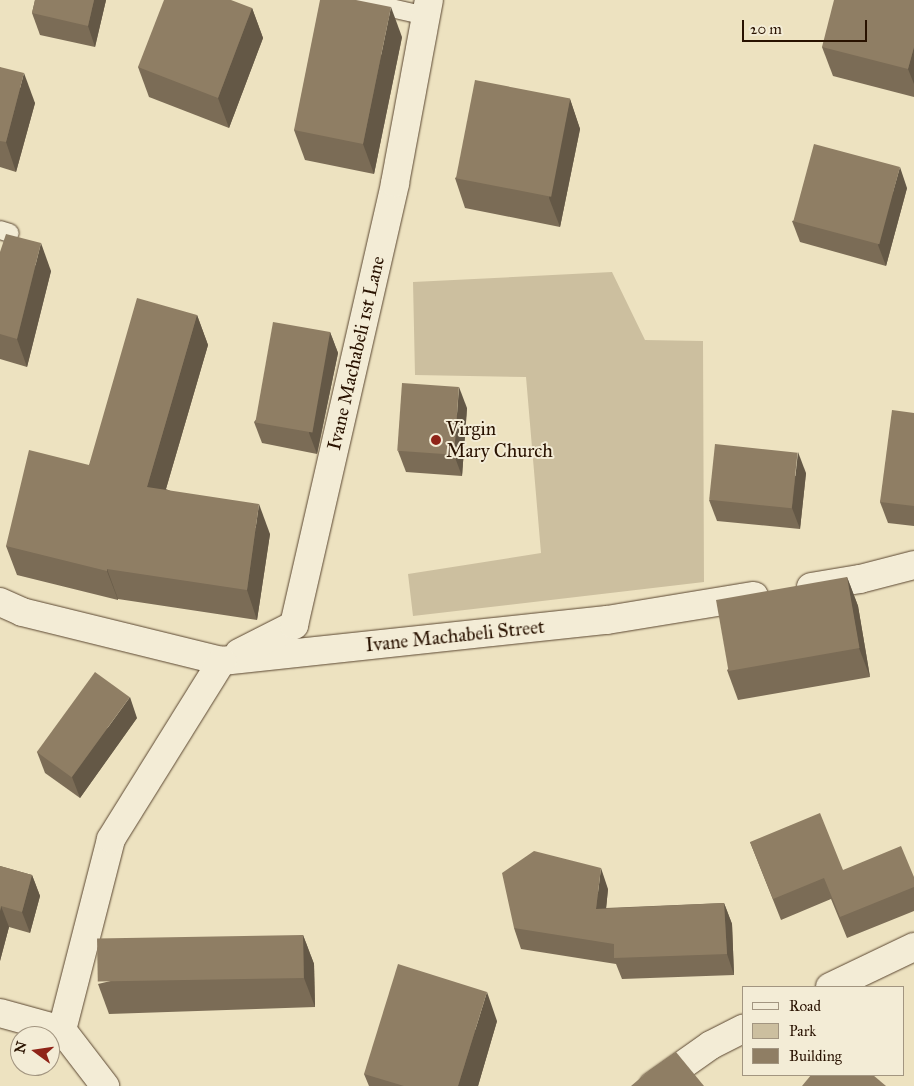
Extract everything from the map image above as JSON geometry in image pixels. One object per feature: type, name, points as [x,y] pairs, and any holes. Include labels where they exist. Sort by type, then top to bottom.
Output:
[{"type":"street","name":"Ivane Machabeli 1st Lane","points":[[222,661],[294,626],[395,184],[427,8]]},
{"type":"street","name":"Ivane Machabeli Street","points":[[0,602],[22,612],[222,661],[607,620],[860,579],[914,565]]},
{"type":"street","points":[[62,1030],[111,839],[222,661]]},
{"type":"street","points":[[832,986],[914,947]]},
{"type":"street","points":[[0,1013],[62,1030],[105,1086]]},
{"type":"street","points":[[653,1086],[711,1045],[742,1030]]},
{"type":"lane","points":[[356,0],[427,8]]},
{"type":"green space","points":[[612,272],[645,340],[703,341],[704,582],[413,616],[408,574],[541,553],[526,377],[415,375],[413,282]]},
{"type":"building","points":[[35,0],[94,0],[88,26],[32,13]]},
{"type":"building","points":[[164,0],[231,0],[252,8],[218,98],[138,67]]},
{"type":"building","points":[[320,0],[356,0],[391,7],[363,144],[294,130]]},
{"type":"building","points":[[834,0],[914,0],[914,47],[908,69],[822,47]]},
{"type":"building","points":[[0,67],[24,73],[6,142],[0,141]]},
{"type":"building","points":[[475,80],[570,99],[551,197],[456,178]]},
{"type":"building","points":[[814,144],[900,167],[879,244],[793,221]]},
{"type":"building","points":[[6,234],[41,243],[17,339],[0,334],[0,252]]},
{"type":"building","points":[[137,298],[197,315],[147,487],[259,504],[247,590],[107,569],[107,571],[6,546],[29,450],[89,465]]},
{"type":"building","points":[[273,322],[330,332],[312,433],[255,422]]},
{"type":"building","points":[[402,383],[459,387],[454,455],[397,451]]},
{"type":"building","points":[[892,410],[914,413],[914,506],[880,502]]},
{"type":"building","points":[[715,444],[798,453],[792,508],[709,500]]},
{"type":"building","points":[[847,577],[860,648],[729,671],[716,600]]},
{"type":"building","points":[[95,672],[130,697],[72,777],[37,752]]},
{"type":"building","points":[[820,813],[843,870],[901,846],[914,877],[914,887],[840,917],[824,878],[773,899],[750,842]]},
{"type":"building","points":[[534,851],[601,868],[596,909],[724,903],[727,954],[614,958],[614,944],[514,928],[502,873]]},
{"type":"building","points":[[0,866],[32,875],[22,912],[1,906],[0,911]]},
{"type":"building","points":[[303,935],[304,978],[98,982],[97,939]]},
{"type":"building","points":[[398,964],[487,992],[458,1086],[404,1086],[364,1074]]},
{"type":"building","points":[[676,1052],[704,1086],[631,1086],[650,1070]]},
{"type":"building","points":[[810,1076],[874,1076],[886,1086],[802,1086]]},
{"type":"place","name":"Virgin Mary Church","points":[[436,440]]}]
